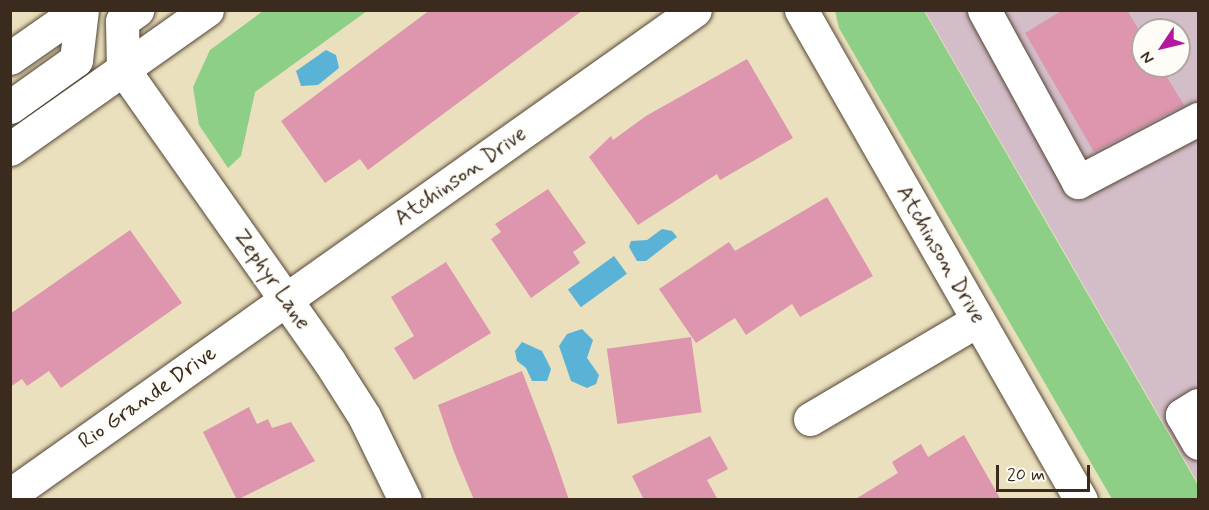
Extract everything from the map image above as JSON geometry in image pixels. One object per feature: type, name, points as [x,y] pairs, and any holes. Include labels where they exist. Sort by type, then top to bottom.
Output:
[{"type":"street","points":[[10,58],[80,10]]},
{"type":"street","points":[[10,107],[76,60],[80,10]]},
{"type":"street","points":[[123,69],[122,21],[137,10]]},
{"type":"street","points":[[10,148],[207,10]]},
{"type":"street","name":"Atchinson Drive","points":[[286,301],[695,10]]},
{"type":"street","name":"Atchinson Drive","points":[[801,10],[1081,500]]},
{"type":"street","points":[[984,10],[1078,182],[1198,119]]},
{"type":"street","name":"Zephyr Lane","points":[[123,69],[364,416],[405,500]]},
{"type":"street","name":"Rio Grande Drive","points":[[10,495],[286,301]]},
{"type":"street","points":[[810,419],[978,320]]},
{"type":"street","points":[[1198,405],[1182,415],[1198,443]]},
{"type":"shaded area","points":[[925,11],[1198,11],[1198,483]]},
{"type":"green space","points":[[263,11],[367,11],[255,92],[241,156],[228,168],[199,125],[193,87],[210,50]]},
{"type":"green space","points":[[835,11],[924,11],[1198,485],[1198,499],[1112,499],[839,28]]},
{"type":"water","points":[[326,50],[336,55],[339,68],[318,85],[301,86],[296,71]]},
{"type":"water","points":[[662,229],[672,231],[677,237],[646,261],[637,261],[629,247],[631,241],[647,240]]},
{"type":"water","points":[[614,256],[627,274],[581,307],[568,290]]},
{"type":"water","points":[[582,329],[593,340],[587,358],[599,375],[596,384],[587,388],[571,381],[559,346],[567,334]]},
{"type":"water","points":[[522,342],[542,351],[551,369],[547,381],[532,381],[526,368],[517,361],[515,351]]},
{"type":"building","points":[[430,10],[583,10],[368,170],[360,159],[325,183],[281,121]]},
{"type":"building","points":[[1063,10],[1127,10],[1132,18],[1131,78],[1167,78],[1184,105],[1094,152],[1025,33]]},
{"type":"building","points":[[747,59],[793,138],[720,180],[717,174],[638,225],[589,157],[611,136],[613,140],[646,116]]},
{"type":"building","points":[[548,189],[586,243],[573,252],[580,263],[531,298],[491,239],[501,232],[495,224]]},
{"type":"building","points":[[827,197],[873,276],[800,317],[792,304],[746,335],[735,318],[696,343],[659,289],[729,242],[735,251]]},
{"type":"building","points":[[130,230],[182,303],[61,388],[49,371],[27,386],[22,379],[10,387],[10,314]]},
{"type":"building","points":[[446,262],[491,333],[414,380],[394,348],[414,336],[391,297]]},
{"type":"building","points":[[691,337],[702,412],[617,424],[607,349]]},
{"type":"building","points":[[522,371],[569,500],[474,500],[438,405]]},
{"type":"building","points":[[249,407],[257,424],[268,419],[272,428],[291,422],[315,461],[237,500],[203,432]]},
{"type":"building","points":[[964,435],[1001,500],[854,500],[898,473],[892,462],[921,444],[928,457]]},
{"type":"building","points":[[710,436],[728,469],[707,480],[718,500],[644,500],[632,476]]}]
